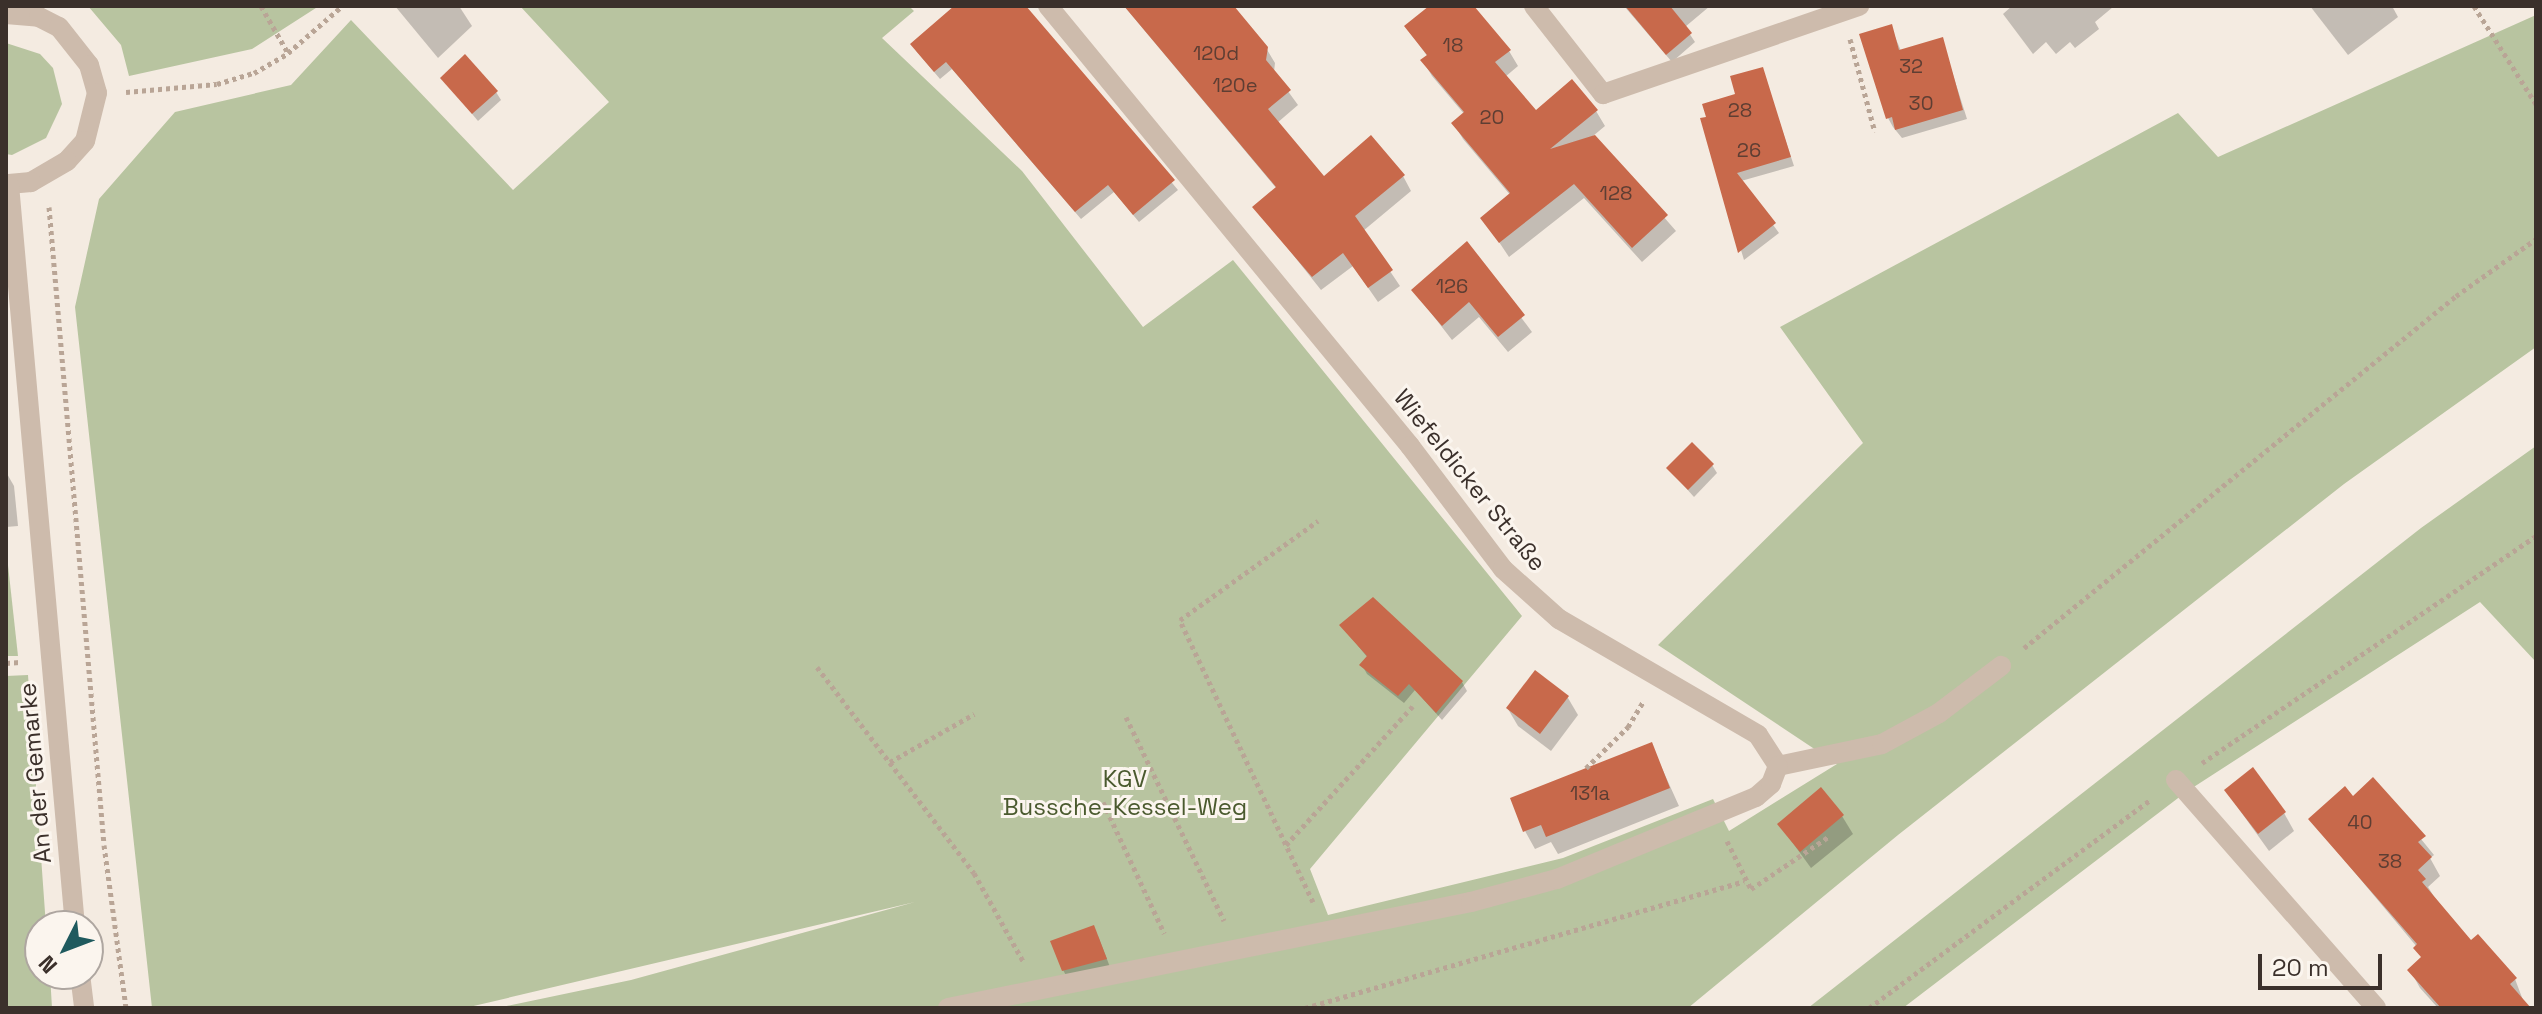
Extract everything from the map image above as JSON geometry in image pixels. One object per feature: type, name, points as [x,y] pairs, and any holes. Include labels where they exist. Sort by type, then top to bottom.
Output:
[{"type":"street","name":"Wiefeldicker Straße","points":[[1048,6],[1410,446],[1503,569],[1559,619],[1758,735],[1778,766]]},
{"type":"street","points":[[1534,6],[1603,94],[1850,8]]},
{"type":"street","points":[[6,14],[39,17],[59,27],[89,65],[97,93]]},
{"type":"street","name":"An der Gemarke","points":[[74,910],[8,185],[49,175],[67,161],[85,141],[97,93]]},
{"type":"street","points":[[948,1008],[1040,992],[1237,947],[1327,932],[1557,879],[1717,816],[1756,797],[1771,784],[1778,766],[1882,744],[1939,713],[2001,666]]},
{"type":"street","points":[[2176,780],[2376,1008]]},
{"type":"path","points":[[261,6],[288,53]]},
{"type":"path","points":[[97,93],[217,84],[254,73],[288,53],[342,6]]},
{"type":"path","points":[[2474,6],[2536,104]]},
{"type":"path","points":[[1850,8],[1875,132]]},
{"type":"path","points":[[49,202],[104,845],[126,1008]]},
{"type":"path","points":[[2001,666],[2456,296],[2536,239]]},
{"type":"path","points":[[1318,521],[1180,620],[1327,932]]},
{"type":"path","points":[[1869,1008],[2176,780],[2536,536]]},
{"type":"path","points":[[6,663],[20,663]]},
{"type":"path","points":[[817,667],[974,873],[1040,992]]},
{"type":"path","points":[[1586,768],[1628,727],[1656,676]]},
{"type":"path","points":[[1286,845],[1413,706]]},
{"type":"path","points":[[890,762],[974,714]]},
{"type":"path","points":[[1126,717],[1237,947]]},
{"type":"path","points":[[1103,802],[1177,963]]},
{"type":"path","points":[[1717,816],[1744,881],[1751,889],[1828,837]]},
{"type":"path","points":[[1305,1008],[1744,881]]},
{"type":"green space","points":[[88,6],[319,6],[252,49],[129,76],[121,45]]},
{"type":"green space","name":"KGV Bussche-Kessel-Weg","points":[[520,6],[909,6],[914,11],[882,38],[1022,171],[1143,327],[1233,260],[1522,616],[1310,869],[1328,915],[1563,858],[1713,799],[1729,831],[1837,764],[1658,645],[1863,443],[1780,327],[2178,113],[2218,157],[2536,15],[2536,347],[2344,484],[1898,835],[1688,1008],[497,1008],[631,980],[915,902],[465,1008],[152,1008],[75,307],[99,199],[175,112],[291,85],[351,20],[513,190],[609,102]]},
{"type":"green space","points":[[6,43],[40,54],[53,68],[62,104],[46,138],[12,155],[6,154]]},
{"type":"green space","points":[[2536,446],[2536,662],[2480,602],[2186,792],[1903,1008],[1808,1008],[2421,528]]},
{"type":"green space","points":[[6,547],[18,656],[6,656]]},
{"type":"green space","points":[[28,675],[45,910],[24,910],[24,990],[51,990],[52,1008],[6,1008],[6,676]]},
{"type":"building","points":[[954,6],[1026,6],[1175,180],[1133,215],[1108,185],[1075,212],[946,62],[934,72],[910,44]]},
{"type":"building","points":[[1124,6],[1234,6],[1268,47],[1266,60],[1291,90],[1268,109],[1324,176],[1371,135],[1405,175],[1355,216],[1393,270],[1368,288],[1343,253],[1312,277],[1252,207],[1276,187]]},
{"type":"building","points":[[1429,6],[1474,6],[1511,50],[1495,62],[1536,110],[1572,79],[1598,110],[1550,149],[1595,135],[1668,215],[1632,248],[1574,184],[1499,243],[1480,218],[1510,193],[1451,123],[1464,112],[1420,60],[1427,55],[1404,26]]},
{"type":"building","points":[[1625,6],[1670,6],[1692,33],[1666,55]]},
{"type":"building","points":[[1892,24],[1899,50],[1943,37],[1963,110],[1895,130],[1892,117],[1886,119],[1859,34]]},
{"type":"building","points":[[465,54],[498,91],[472,114],[440,78]]},
{"type":"building","points":[[1763,67],[1791,157],[1737,173],[1776,223],[1738,253],[1700,118],[1706,117],[1702,104],[1735,94],[1730,76]]},
{"type":"building","points":[[1467,241],[1525,315],[1498,337],[1469,302],[1442,326],[1411,290]]},
{"type":"building","points":[[1692,442],[1714,464],[1688,490],[1666,468]]},
{"type":"building","points":[[1373,597],[1463,681],[1436,713],[1409,684],[1398,696],[1359,665],[1367,656],[1339,625]]},
{"type":"building","points":[[1535,670],[1569,696],[1540,734],[1506,708]]},
{"type":"building","points":[[1652,742],[1670,788],[1546,837],[1541,825],[1523,832],[1510,798]]},
{"type":"building","points":[[2253,767],[2286,812],[2258,834],[2224,790]]},
{"type":"building","points":[[2373,777],[2426,836],[2418,842],[2432,857],[2418,870],[2426,879],[2422,882],[2471,940],[2478,934],[2517,978],[2510,984],[2531,1008],[2441,1008],[2407,970],[2421,957],[2413,948],[2417,944],[2308,819],[2345,786],[2353,796]]},
{"type":"building","points":[[1821,787],[1844,815],[1800,852],[1777,824]]},
{"type":"building","points":[[1094,925],[1107,959],[1062,971],[1050,941]]}]
